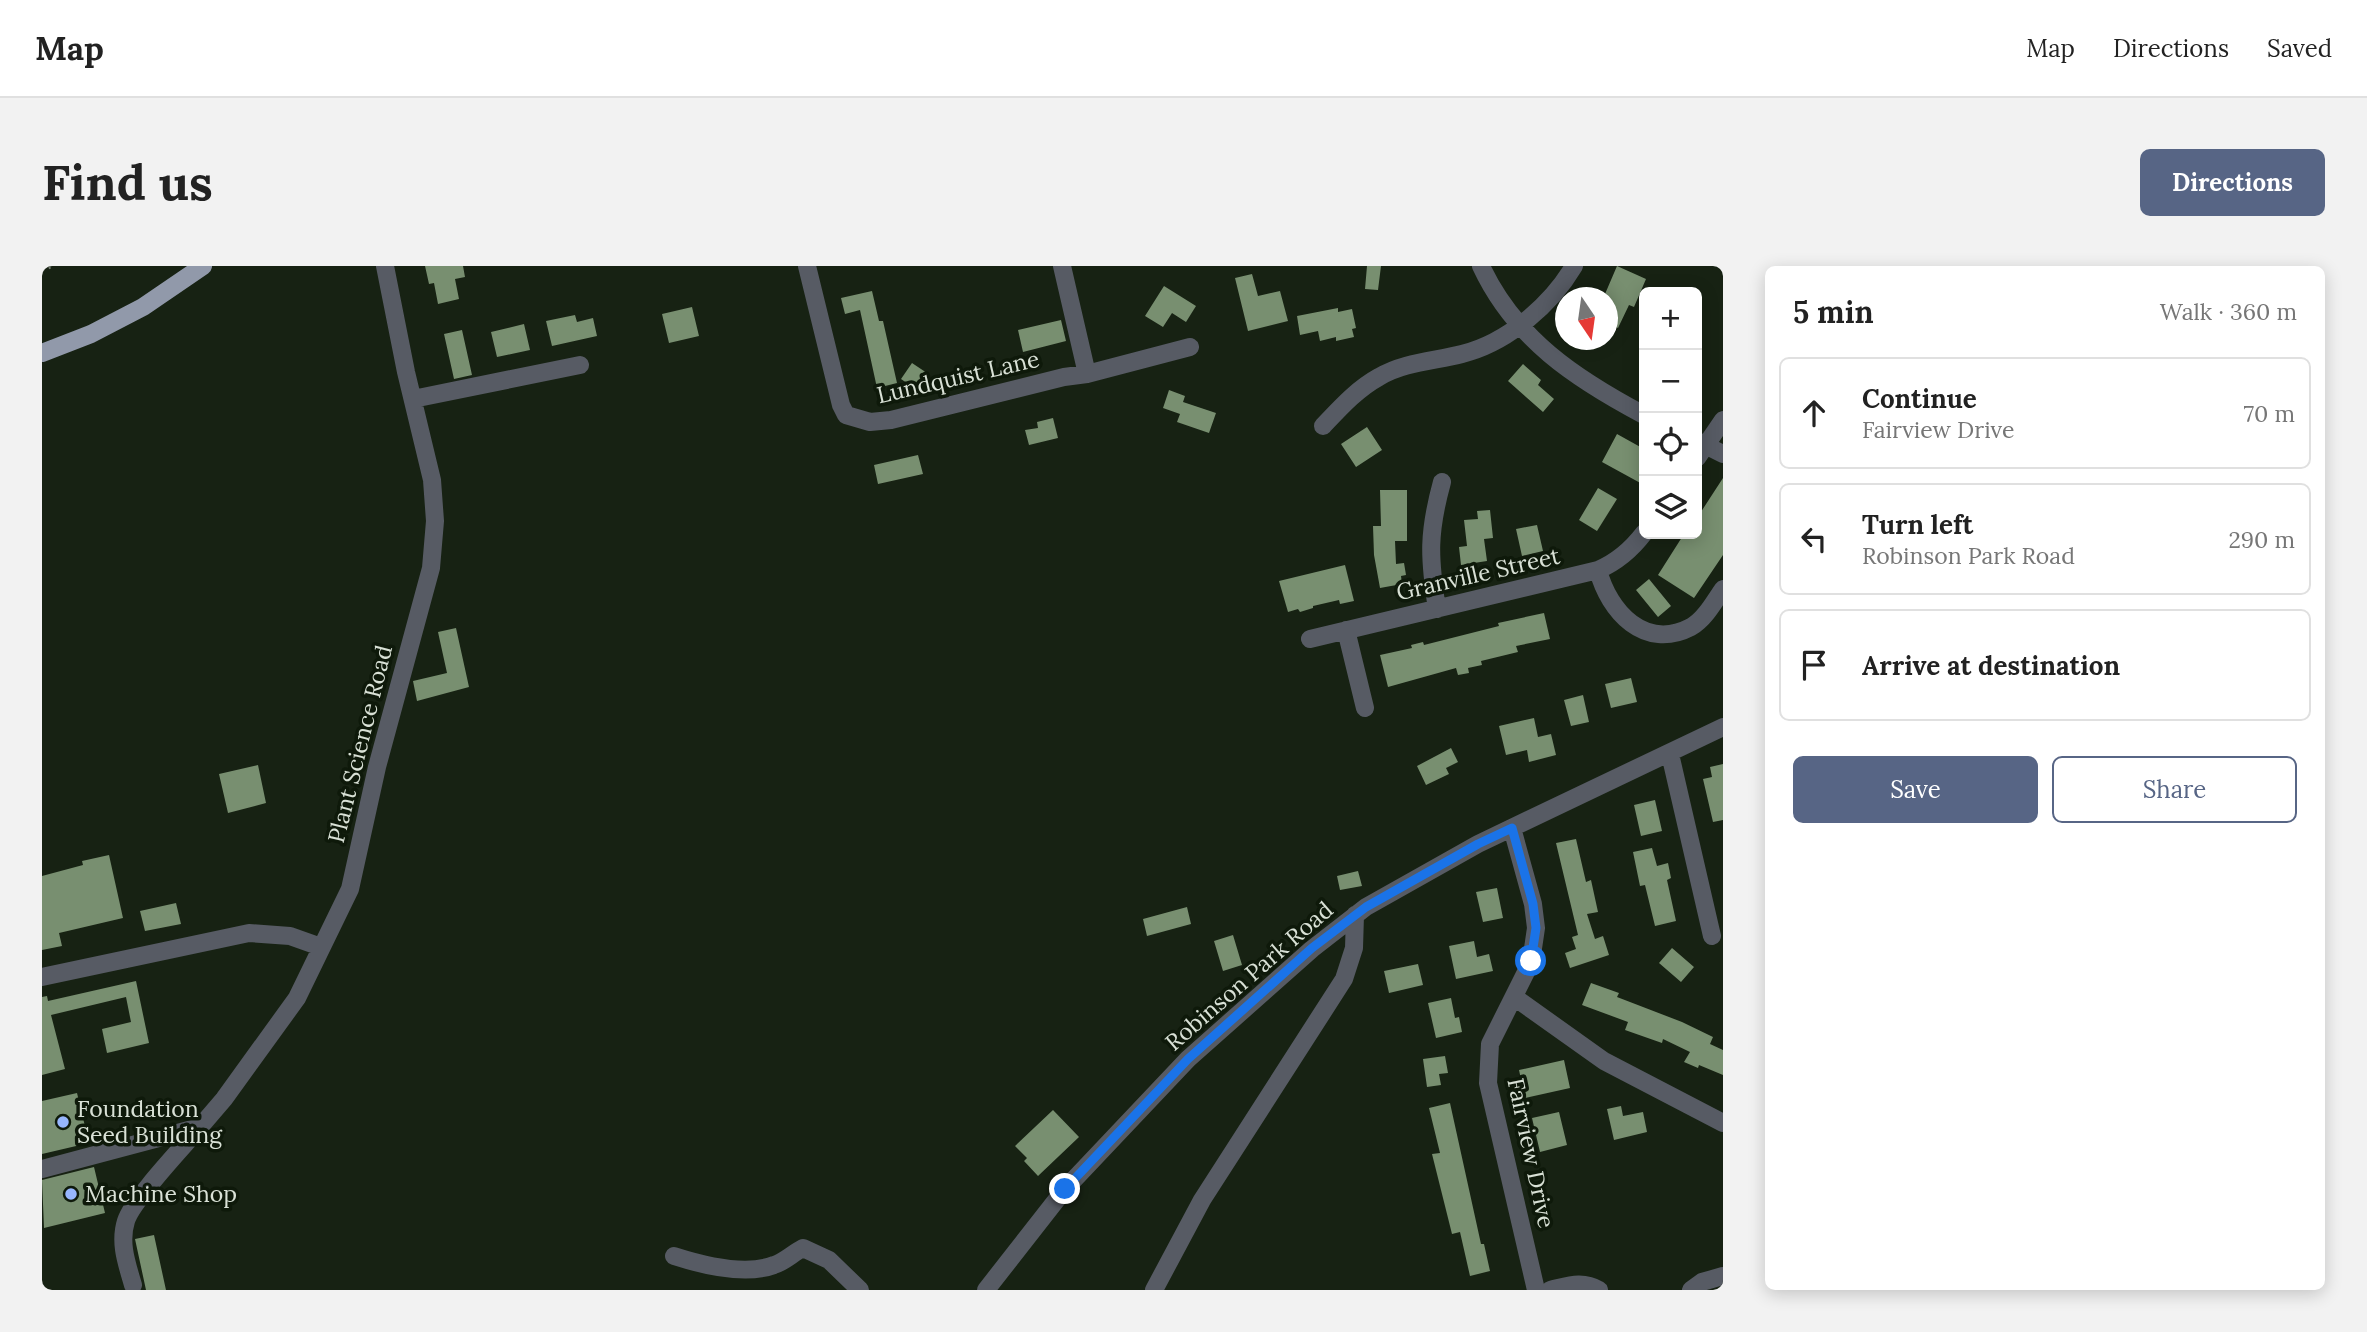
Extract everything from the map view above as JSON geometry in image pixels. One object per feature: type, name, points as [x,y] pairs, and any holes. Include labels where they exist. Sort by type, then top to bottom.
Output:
[{"type":"main road","points":[[42,353],[91,334],[144,307],[202,266]]},
{"type":"street","name":"Plant Science Road","points":[[133,1285],[123,1247],[126,1220],[146,1190],[224,1099],[297,998],[350,888],[377,767],[431,568],[435,521],[432,480],[385,266]]},
{"type":"street","name":"Lundquist Lane","points":[[807,266],[841,405],[846,415],[870,422],[1087,374],[1190,347]]},
{"type":"street","points":[[1062,266],[1087,374]]},
{"type":"street","points":[[1481,266],[1504,306],[1557,362],[1596,389],[1640,413]]},
{"type":"street","points":[[1323,426],[1350,397],[1380,376],[1483,348],[1520,325],[1556,292],[1574,266]]},
{"type":"street","points":[[413,399],[580,365]]},
{"type":"street","points":[[1702,446],[1723,420]]},
{"type":"street","points":[[1702,449],[1723,454]]},
{"type":"street","points":[[1437,609],[1430,543],[1433,514],[1442,482]]},
{"type":"street","name":"Granville Street","points":[[1310,639],[1598,570],[1614,563],[1639,539]]},
{"type":"street","points":[[1598,570],[1612,606],[1639,628],[1652,634],[1672,634],[1692,626],[1706,614],[1723,589]]},
{"type":"street","points":[[1346,630],[1365,708]]},
{"type":"street","name":"Robinson Park Road","points":[[986,1290],[1065,1189],[1188,1059],[1312,948],[1355,915],[1478,844],[1723,727]]},
{"type":"street","points":[[1670,754],[1712,936]]},
{"type":"street","name":"Fairview Drive","points":[[1512,828],[1533,904],[1536,928],[1531,961],[1490,1044],[1488,1083],[1536,1290]]},
{"type":"street","points":[[1154,1290],[1202,1200],[1344,979],[1354,948],[1355,915]]},
{"type":"street","points":[[42,977],[249,933],[290,936],[321,947]]},
{"type":"street","points":[[1514,997],[1604,1061],[1723,1122]]},
{"type":"street","points":[[42,1169],[200,1127]]},
{"type":"street","points":[[674,1256],[721,1268],[761,1268],[776,1265],[803,1248],[829,1260],[860,1290]]},
{"type":"street","points":[[1691,1290],[1702,1282],[1723,1276]]},
{"type":"street","points":[[1550,1290],[1581,1283],[1599,1290]]},
{"type":"path","points":[[42,270],[55,266]]},
{"type":"building","points":[[425,266],[463,266],[465,277],[455,279],[459,299],[438,304],[434,283],[429,284]]},
{"type":"building","points":[[1367,266],[1381,266],[1378,290],[1365,289]]},
{"type":"building","points":[[1617,266],[1646,279],[1643,287],[1639,287],[1634,307],[1629,305],[1618,328],[1618,287],[1608,287]]},
{"type":"building","points":[[1252,274],[1258,296],[1280,291],[1288,321],[1248,331],[1235,278]]},
{"type":"building","points":[[1164,286],[1196,306],[1186,322],[1172,313],[1163,327],[1145,316]]},
{"type":"building","points":[[872,291],[879,321],[883,321],[897,383],[877,388],[860,310],[845,314],[841,298]]},
{"type":"building","points":[[692,307],[699,336],[669,343],[662,314]]},
{"type":"building","points":[[1338,308],[1338,312],[1352,309],[1356,328],[1352,329],[1354,337],[1336,341],[1336,337],[1320,341],[1318,331],[1300,335],[1297,316]]},
{"type":"building","points":[[575,315],[577,322],[593,318],[597,336],[552,346],[546,321]]},
{"type":"building","points":[[1061,320],[1066,341],[1023,352],[1018,330]]},
{"type":"building","points":[[524,324],[530,350],[497,357],[491,332]]},
{"type":"building","points":[[462,330],[472,375],[454,379],[444,334]]},
{"type":"building","points":[[912,363],[927,373],[917,390],[901,379]]},
{"type":"building","points":[[1523,364],[1541,380],[1538,385],[1554,399],[1543,412],[1508,381]]},
{"type":"building","points":[[1169,390],[1185,396],[1183,402],[1216,413],[1209,433],[1177,422],[1180,414],[1163,408]]},
{"type":"building","points":[[1053,418],[1058,438],[1029,445],[1025,430],[1038,428],[1037,422]]},
{"type":"building","points":[[1367,427],[1382,450],[1356,467],[1341,444]]},
{"type":"building","points":[[1617,434],[1639,446],[1639,482],[1602,462]]},
{"type":"building","points":[[918,455],[923,474],[878,484],[874,465]]},
{"type":"building","points":[[1723,478],[1723,555],[1694,598],[1658,575],[1681,539],[1702,539],[1702,510]]},
{"type":"building","points":[[1598,488],[1617,499],[1597,531],[1579,520]]},
{"type":"building","points":[[1380,490],[1407,490],[1407,541],[1395,541],[1396,564],[1404,563],[1406,575],[1401,576],[1402,584],[1380,588],[1374,555],[1373,526],[1381,526]]},
{"type":"building","points":[[1490,510],[1493,538],[1484,539],[1487,561],[1461,565],[1459,547],[1467,546],[1464,520],[1478,519],[1477,511]]},
{"type":"building","points":[[1537,525],[1543,551],[1522,556],[1516,529]]},
{"type":"building","points":[[1345,565],[1354,601],[1340,604],[1339,600],[1300,612],[1298,609],[1288,612],[1279,581]]},
{"type":"building","points":[[1649,579],[1671,606],[1658,617],[1636,590]]},
{"type":"building","points":[[1544,613],[1550,639],[1516,646],[1518,652],[1481,661],[1482,665],[1468,668],[1469,673],[1458,675],[1456,668],[1388,687],[1380,655]]},
{"type":"building","points":[[456,628],[469,687],[417,701],[413,681],[447,673],[438,632]]},
{"type":"building","points":[[1631,678],[1637,702],[1611,708],[1605,684]]},
{"type":"building","points":[[1583,695],[1589,722],[1571,726],[1564,700]]},
{"type":"building","points":[[1534,718],[1538,737],[1551,734],[1556,755],[1529,762],[1527,750],[1506,755],[1499,726]]},
{"type":"building","points":[[1451,748],[1458,762],[1446,768],[1449,774],[1426,785],[1417,766]]},
{"type":"building","points":[[1723,764],[1723,820],[1713,822],[1703,779],[1712,777],[1710,767]]},
{"type":"building","points":[[258,765],[266,803],[228,813],[219,774]]},
{"type":"building","points":[[1655,800],[1662,831],[1641,836],[1634,805]]},
{"type":"building","points":[[1576,839],[1586,882],[1591,880],[1598,912],[1587,914],[1595,939],[1603,936],[1609,955],[1570,968],[1565,953],[1576,949],[1572,937],[1578,935],[1556,843]]},
{"type":"building","points":[[1652,848],[1657,866],[1668,863],[1671,878],[1667,880],[1676,921],[1655,926],[1645,885],[1640,886],[1633,852]]},
{"type":"building","points":[[109,855],[123,918],[59,933],[62,946],[42,950],[42,876],[83,865],[82,861]]},
{"type":"building","points":[[1358,871],[1362,886],[1340,890],[1337,876]]},
{"type":"building","points":[[1497,888],[1503,918],[1483,922],[1476,892]]},
{"type":"building","points":[[176,903],[181,924],[145,931],[140,911]]},
{"type":"building","points":[[1187,907],[1191,924],[1147,936],[1143,919]]},
{"type":"building","points":[[1233,935],[1242,965],[1223,971],[1214,941]]},
{"type":"building","points":[[1474,941],[1477,957],[1489,954],[1493,971],[1456,979],[1449,946]]},
{"type":"building","points":[[1672,948],[1694,967],[1681,982],[1659,963]]},
{"type":"building","points":[[1418,964],[1423,985],[1389,993],[1384,971]]},
{"type":"building","points":[[136,981],[149,1043],[107,1053],[102,1029],[131,1022],[126,997],[51,1015],[65,1069],[42,1075],[42,997],[47,996],[48,1001]]},
{"type":"building","points":[[1591,983],[1619,993],[1617,997],[1713,1037],[1710,1044],[1723,1050],[1723,1075],[1684,1062],[1690,1052],[1663,1039],[1662,1043],[1625,1030],[1628,1022],[1582,1005]]},
{"type":"building","points":[[1451,998],[1455,1018],[1459,1017],[1462,1032],[1436,1038],[1428,1003]]},
{"type":"building","points":[[1445,1056],[1448,1073],[1439,1074],[1441,1085],[1427,1087],[1423,1059]]},
{"type":"building","points":[[1564,1060],[1570,1088],[1525,1098],[1519,1070]]},
{"type":"building","name":"Foundation Seed Building","points":[[77,1093],[89,1143],[42,1154],[42,1101]]},
{"type":"building","points":[[1450,1103],[1481,1244],[1484,1244],[1490,1271],[1470,1276],[1460,1232],[1452,1234],[1432,1154],[1440,1153],[1429,1108]]},
{"type":"building","points":[[1621,1106],[1623,1116],[1643,1112],[1647,1132],[1614,1140],[1607,1109]]},
{"type":"building","points":[[1053,1110],[1079,1137],[1038,1176],[1024,1161],[1027,1158],[1015,1146]]},
{"type":"building","points":[[1559,1112],[1567,1145],[1540,1152],[1532,1118]]},
{"type":"building","name":"Machine Shop","points":[[94,1167],[105,1213],[44,1228],[42,1180]]},
{"type":"building","points":[[154,1235],[166,1290],[146,1290],[135,1239]]},
{"type":"place","name":"Foundation Seed Building","points":[[63,1122]]},
{"type":"place","name":"Machine Shop","points":[[71,1194]]},
{"type":"route","points":[[1065,1189],[1188,1059],[1312,948],[1366,907],[1478,844],[1512,828],[1533,904],[1536,928],[1531,961]]}]
